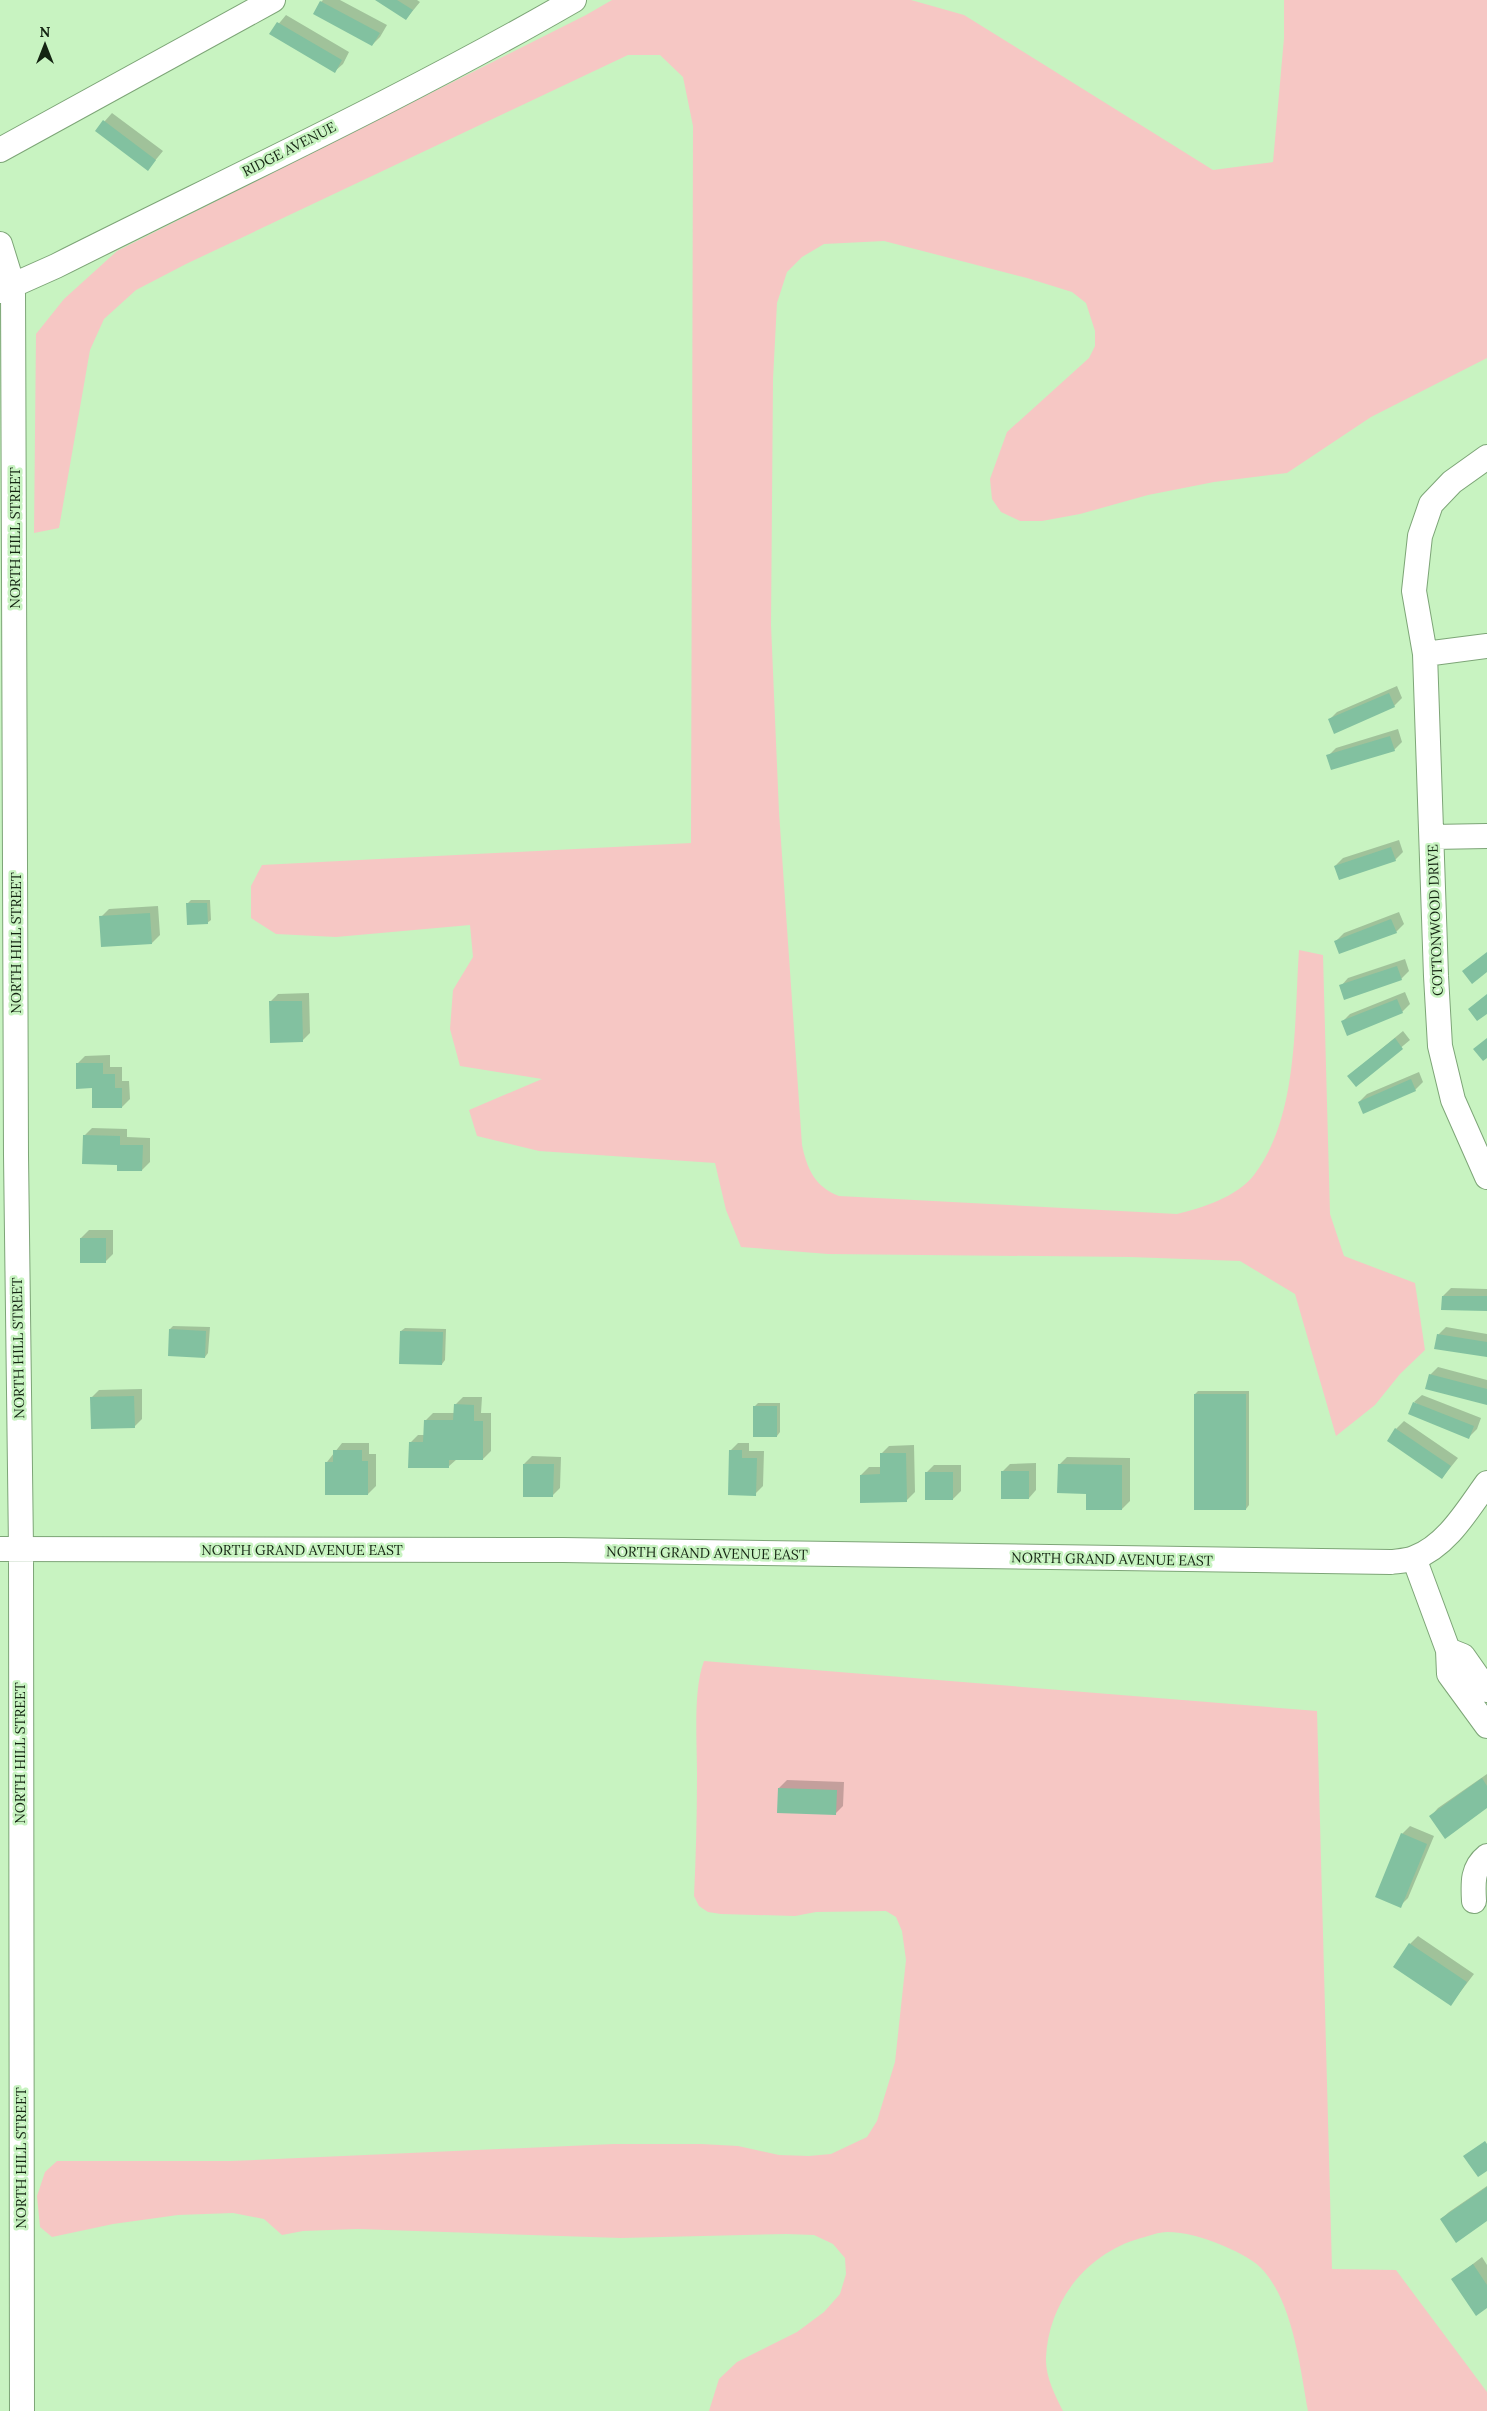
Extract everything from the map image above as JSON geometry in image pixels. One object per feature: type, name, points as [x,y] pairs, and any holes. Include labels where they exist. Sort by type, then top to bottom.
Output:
[{"type":"street","points":[[0,150],[273,0]]},
{"type":"street","name":"RIDGE AVENUE","points":[[6,288],[412,88],[574,0]]},
{"type":"street","name":"NORTH HILL STREET","points":[[0,244],[6,288],[16,1155],[10,1549],[22,2411]]},
{"type":"street","name":"COTTONWOOD DRIVE","points":[[1487,457],[1475,463],[1452,482],[1431,504],[1420,536],[1414,591],[1425,654],[1440,1046],[1453,1100],[1487,1177]]},
{"type":"street","points":[[1425,654],[1487,646]]},
{"type":"street","points":[[1432,837],[1487,836]]},
{"type":"street","points":[[1487,1483],[1464,1516],[1445,1536],[1414,1558],[1448,1650],[1449,1674],[1487,1726]]},
{"type":"street","name":"NORTH GRAND AVENUE EAST","points":[[10,1549],[563,1550],[1358,1562],[1391,1562],[1414,1558]]},
{"type":"street","points":[[1448,1650],[1463,1656],[1487,1690]]},
{"type":"street","points":[[1474,1901],[1473,1879],[1480,1862],[1487,1856]]},
{"type":"shaded area","points":[[612,0],[911,0],[964,15],[1213,170],[1273,162],[1284,38],[1284,0],[1487,0],[1487,358],[1371,417],[1287,473],[1214,482],[1148,495],[1080,514],[1042,521],[1020,521],[1001,512],[992,499],[990,479],[1007,432],[1089,358],[1095,346],[1095,331],[1086,303],[1072,292],[1027,278],[884,241],[824,244],[802,257],[787,272],[777,303],[773,379],[771,625],[779,812],[802,1145],[813,1176],[824,1188],[839,1196],[1177,1214],[1218,1200],[1247,1183],[1269,1151],[1287,1096],[1292,1067],[1299,950],[1323,955],[1330,1214],[1344,1256],[1415,1283],[1425,1350],[1400,1374],[1375,1405],[1336,1436],[1295,1294],[1240,1261],[1130,1257],[828,1254],[741,1247],[726,1210],[715,1163],[539,1151],[477,1136],[469,1110],[542,1079],[460,1066],[450,1029],[453,990],[473,957],[470,925],[336,937],[276,934],[251,918],[251,886],[262,865],[691,843],[693,126],[683,77],[660,55],[628,55],[186,264],[136,290],[104,319],[90,350],[59,528],[34,533],[36,334],[64,299],[117,251],[586,15]]},
{"type":"shaded area","points":[[704,1661],[1317,1711],[1332,2269],[1396,2270],[1487,2392],[1487,2411],[1308,2411],[1294,2335],[1281,2298],[1272,2282],[1261,2268],[1241,2254],[1206,2239],[1180,2233],[1157,2233],[1122,2245],[1088,2267],[1074,2282],[1063,2299],[1055,2317],[1049,2336],[1046,2357],[1049,2378],[1063,2411],[709,2411],[719,2379],[737,2362],[797,2332],[824,2312],[840,2294],[846,2274],[845,2258],[833,2244],[814,2235],[786,2234],[621,2238],[358,2229],[303,2231],[282,2235],[264,2219],[233,2213],[178,2215],[113,2224],[52,2237],[40,2227],[37,2196],[45,2172],[57,2161],[231,2161],[614,2144],[738,2146],[779,2155],[809,2156],[831,2154],[867,2137],[877,2121],[895,2062],[906,1960],[902,1931],[896,1917],[886,1911],[816,1912],[795,1916],[721,1914],[708,1912],[699,1906],[694,1896],[697,1804],[696,1716],[698,1686]]},
{"type":"building","points":[[375,0],[397,0],[413,10],[406,20]]},
{"type":"building","points":[[320,1],[380,33],[372,46],[313,14]]},
{"type":"building","points":[[277,22],[342,60],[335,73],[269,34]]},
{"type":"building","points":[[103,120],[156,160],[148,171],[95,131]]},
{"type":"building","points":[[1389,693],[1395,707],[1334,734],[1328,719]]},
{"type":"building","points":[[1390,736],[1395,751],[1331,770],[1326,755]]},
{"type":"building","points":[[1391,847],[1396,861],[1339,880],[1334,866]]},
{"type":"building","points":[[186,903],[207,903],[208,924],[187,925]]},
{"type":"building","points":[[150,913],[152,944],[101,947],[99,916]]},
{"type":"building","points":[[1391,919],[1397,933],[1339,954],[1334,941]]},
{"type":"building","points":[[1487,952],[1487,972],[1472,984],[1462,971]]},
{"type":"building","points":[[1397,966],[1402,980],[1344,1000],[1339,985]]},
{"type":"building","points":[[1487,994],[1487,1014],[1477,1021],[1468,1009]]},
{"type":"building","points":[[1397,999],[1403,1013],[1347,1036],[1341,1021]]},
{"type":"building","points":[[269,1001],[302,1001],[303,1042],[270,1043]]},
{"type":"building","points":[[1395,1038],[1403,1049],[1356,1087],[1347,1076]]},
{"type":"building","points":[[1487,1038],[1487,1058],[1483,1061],[1473,1049]]},
{"type":"building","points":[[76,1063],[103,1063],[103,1074],[115,1074],[115,1088],[122,1088],[122,1108],[92,1108],[92,1088],[76,1089]]},
{"type":"building","points":[[1411,1079],[1416,1091],[1363,1114],[1358,1102]]},
{"type":"building","points":[[83,1135],[120,1136],[120,1145],[143,1145],[142,1171],[117,1171],[117,1165],[82,1164]]},
{"type":"building","points":[[80,1238],[106,1238],[106,1263],[80,1263]]},
{"type":"building","points":[[1442,1296],[1487,1296],[1487,1311],[1441,1310]]},
{"type":"building","points":[[169,1329],[206,1331],[205,1358],[168,1356]]},
{"type":"building","points":[[400,1331],[443,1332],[442,1365],[399,1364]]},
{"type":"building","points":[[1437,1334],[1487,1342],[1487,1357],[1434,1349]]},
{"type":"building","points":[[1429,1374],[1487,1389],[1487,1405],[1425,1389]]},
{"type":"building","points":[[1194,1394],[1246,1394],[1246,1510],[1194,1510]]},
{"type":"building","points":[[134,1396],[135,1428],[91,1429],[90,1397]]},
{"type":"building","points":[[1413,1402],[1474,1426],[1469,1439],[1408,1414]]},
{"type":"building","points":[[454,1404],[474,1405],[474,1421],[483,1421],[483,1460],[449,1460],[449,1468],[408,1468],[409,1442],[423,1442],[424,1420],[453,1420]]},
{"type":"building","points":[[753,1406],[777,1406],[777,1437],[753,1437]]},
{"type":"building","points":[[1395,1428],[1451,1466],[1442,1479],[1387,1441]]},
{"type":"building","points":[[333,1450],[362,1450],[362,1461],[368,1461],[368,1495],[325,1495],[325,1462],[333,1462]]},
{"type":"building","points":[[729,1450],[742,1450],[742,1458],[757,1458],[756,1496],[728,1495]]},
{"type":"building","points":[[880,1453],[906,1453],[907,1502],[860,1503],[860,1475],[880,1474]]},
{"type":"building","points":[[523,1464],[554,1464],[553,1497],[523,1497]]},
{"type":"building","points":[[1058,1464],[1122,1465],[1122,1510],[1086,1510],[1086,1494],[1057,1493]]},
{"type":"building","points":[[1001,1471],[1029,1471],[1029,1499],[1001,1499]]},
{"type":"building","points":[[925,1472],[953,1472],[953,1500],[925,1500]]},
{"type":"building","points":[[1482,1778],[1487,1786],[1487,1808],[1445,1839],[1429,1816]]},
{"type":"building","points":[[778,1788],[837,1790],[836,1815],[777,1813]]},
{"type":"building","points":[[1401,1833],[1427,1844],[1401,1908],[1375,1897]]},
{"type":"building","points":[[1409,1943],[1467,1982],[1451,2006],[1393,1967]]},
{"type":"building","points":[[1485,2141],[1487,2144],[1487,2171],[1478,2177],[1463,2156]]},
{"type":"building","points":[[1487,2187],[1487,2221],[1456,2243],[1440,2219]]},
{"type":"building","points":[[1473,2264],[1487,2285],[1487,2308],[1476,2316],[1451,2279]]}]
